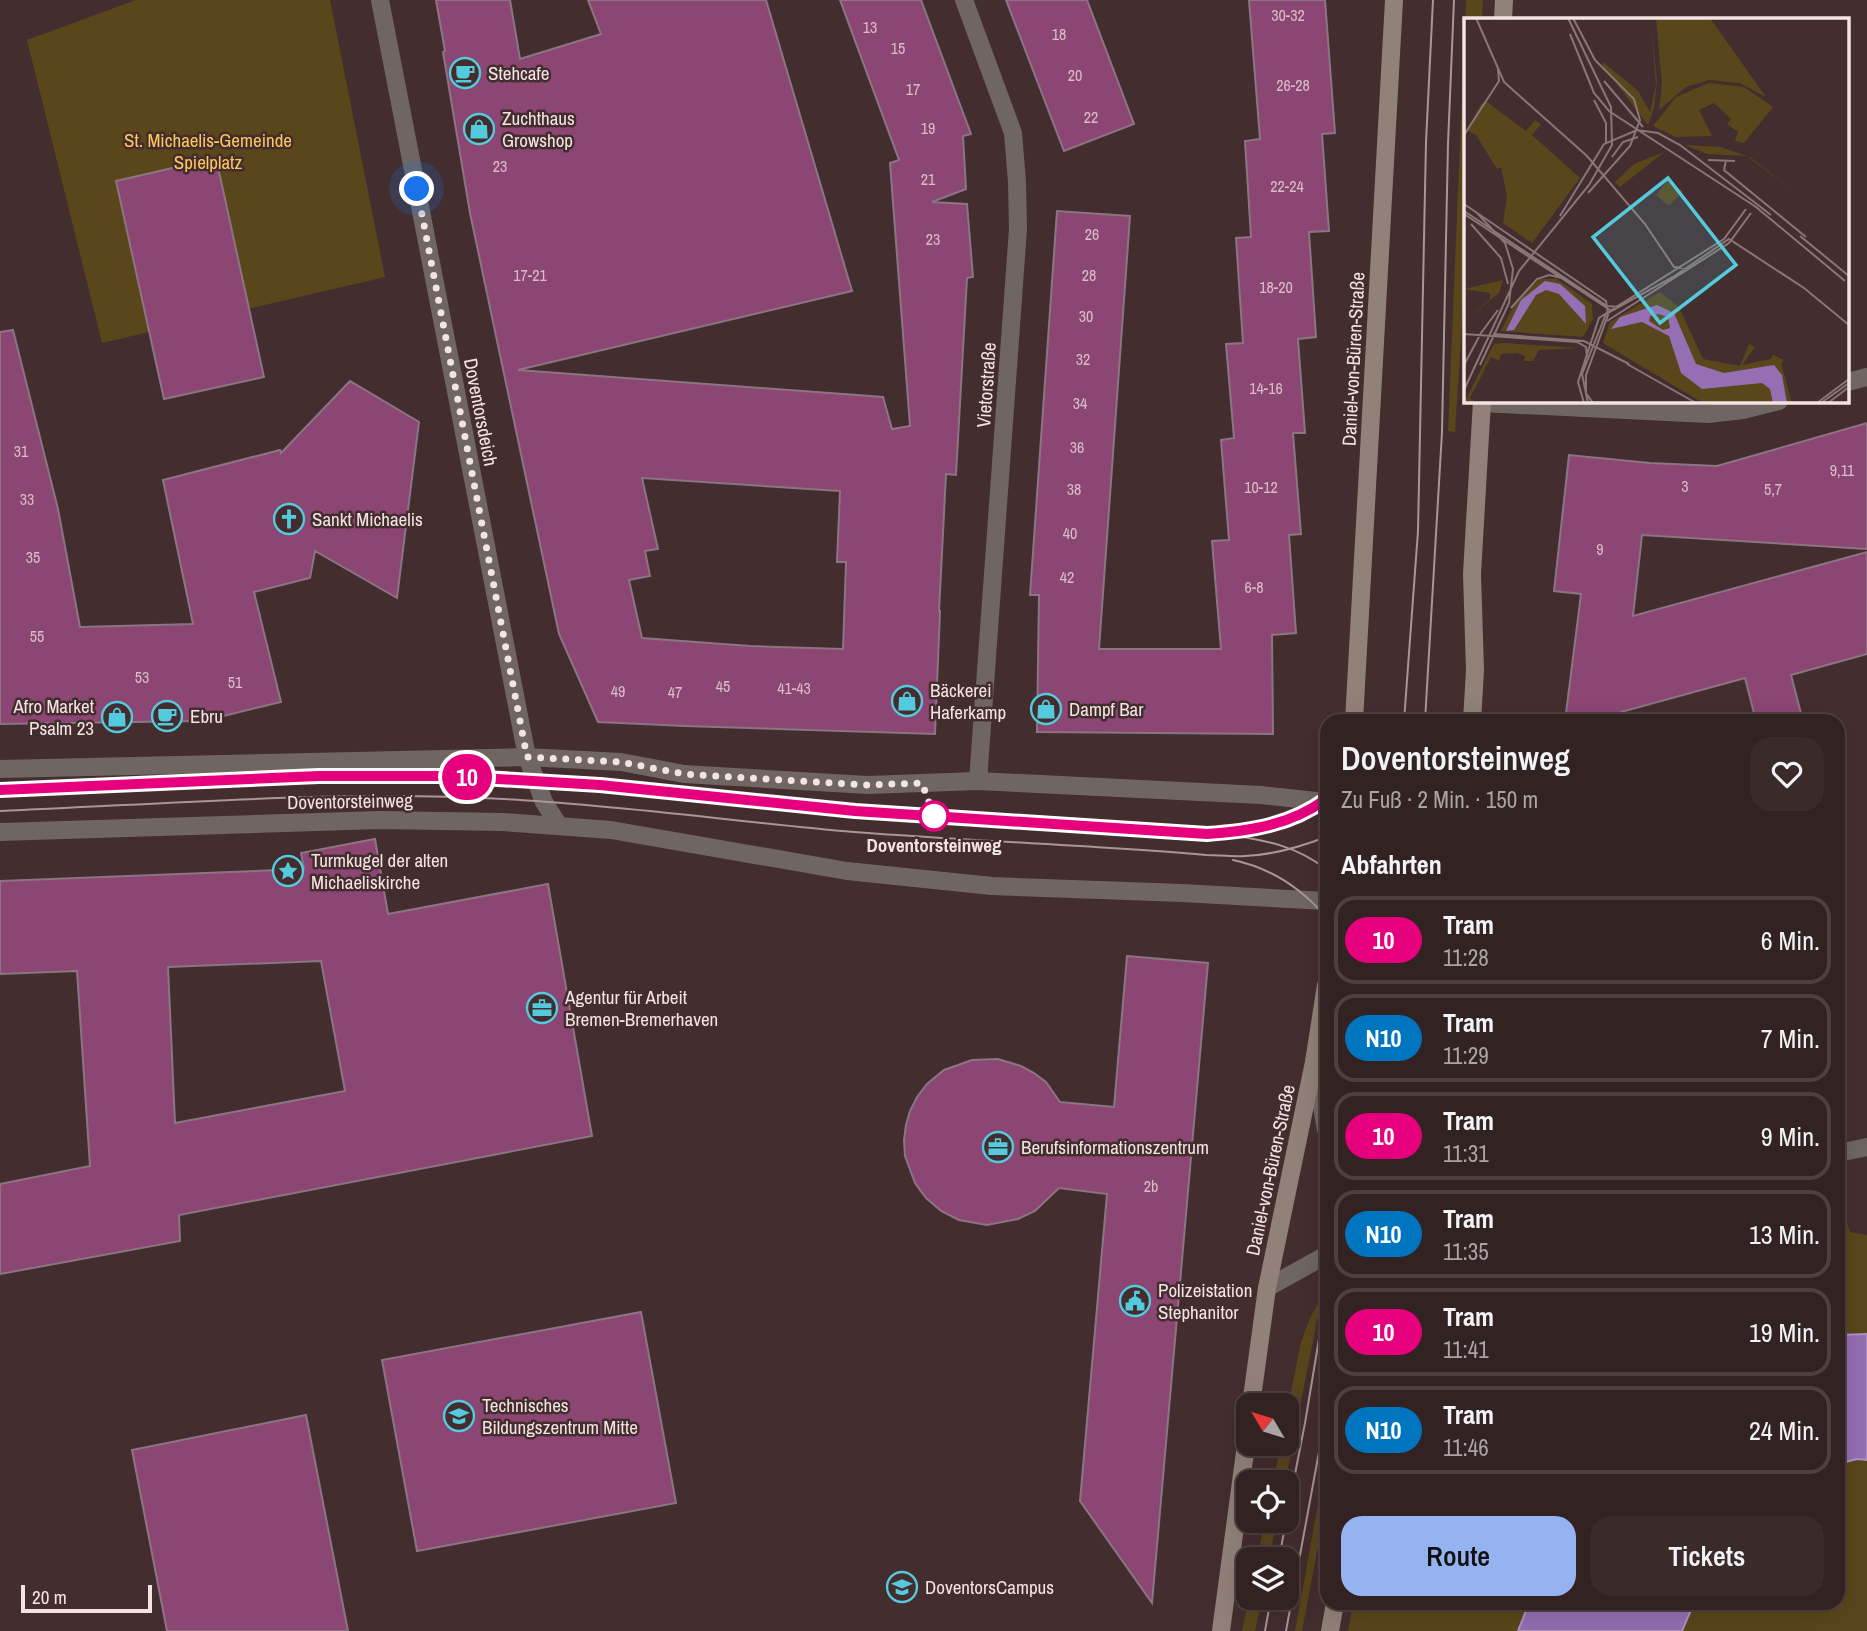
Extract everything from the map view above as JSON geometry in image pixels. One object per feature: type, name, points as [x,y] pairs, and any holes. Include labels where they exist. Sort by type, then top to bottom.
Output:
[{"type":"main road","name":"Daniel-von-Büren-Straße","points":[[1354,714],[1394,0]]},
{"type":"main road","points":[[1503,18],[1504,0]]},
{"type":"main road","points":[[1472,714],[1475,670],[1472,574],[1482,402]]},
{"type":"main road","name":"Daniel-von-Büren-Straße","points":[[1253,1393],[1267,1288],[1320,1024]]},
{"type":"main road","points":[[1221,1631],[1245,1456]]},
{"type":"main road","points":[[1330,1631],[1334,1610]]},
{"type":"street","name":"Doventorsdeich","points":[[380,0],[527,757],[544,802],[559,826]]},
{"type":"street","name":"Vietorstraße","points":[[964,0],[1013,133],[1018,217],[978,781]]},
{"type":"street","points":[[1850,381],[1867,377]]},
{"type":"street","points":[[1482,402],[1708,414],[1743,410],[1775,402]]},
{"type":"street","name":"Doventorsteinweg","points":[[0,769],[527,757],[621,762],[684,774],[867,785],[978,781],[1261,794],[1320,801]]},
{"type":"street","name":"Doventorsteinweg","points":[[0,832],[379,820],[503,822],[611,831],[847,871],[992,886],[1320,901]]},
{"type":"street","points":[[1314,1062],[1320,1096]]},
{"type":"street","points":[[1845,1152],[1867,1147]]},
{"type":"street","points":[[1267,1288],[1320,1258]]},
{"type":"green space","name":"St. Michaelis-Gemeinde Spielplatz","points":[[136,0],[330,0],[385,277],[102,343],[27,40]]},
{"type":"green space","points":[[1466,0],[1483,0],[1482,18],[1465,18]]},
{"type":"green space","points":[[1464,48],[1464,292],[1455,432],[1448,431]]},
{"type":"green space","points":[[1845,1216],[1850,1232],[1867,1235],[1867,1631],[1348,1631],[1352,1610],[1845,1610]]},
{"type":"green space","points":[[1320,1300],[1299,1412],[1299,1393],[1291,1393],[1301,1342]]},
{"type":"green space","points":[[1278,1456],[1290,1456],[1287,1470],[1276,1470]]},
{"type":"green space","points":[[1320,1493],[1320,1536],[1302,1631],[1295,1631]]},
{"type":"green space","points":[[1262,1533],[1274,1533],[1272,1547],[1260,1547]]},
{"type":"green space","points":[[1246,1610],[1259,1610],[1255,1631],[1242,1631]]},
{"type":"shaded area","points":[[1867,1334],[1867,1460],[1845,1462],[1845,1335]]},
{"type":"shaded area","points":[[1526,1610],[1691,1610],[1682,1631],[1518,1631]]},
{"type":"building","points":[[436,0],[510,0],[520,59],[601,34],[588,0],[766,0],[852,291],[518,370],[883,397],[892,429],[910,426],[890,163],[899,160],[840,0],[921,0],[971,134],[963,136],[966,189],[932,202],[967,204],[973,277],[967,278],[956,475],[946,474],[935,734],[598,722],[559,634],[470,213],[443,52],[445,51]],"holes":[[[642,478],[840,491],[837,562],[846,562],[843,649],[642,638],[629,580],[650,576],[645,551],[658,549]]]},
{"type":"building","points":[[1006,0],[1087,0],[1134,124],[1064,151]]},
{"type":"building","points":[[1249,0],[1325,0],[1335,133],[1322,134],[1329,231],[1309,232],[1316,337],[1298,339],[1305,433],[1293,433],[1301,534],[1289,535],[1296,633],[1272,635],[1273,734],[1037,732],[1039,595],[1030,595],[1057,211],[1130,216],[1099,649],[1221,649],[1212,541],[1229,540],[1221,440],[1234,438],[1226,344],[1243,343],[1236,238],[1251,237],[1245,141],[1260,139]]},
{"type":"building","points":[[216,158],[264,377],[164,399],[116,181]]},
{"type":"building","points":[[13,330],[58,509],[80,627],[193,624],[163,480],[280,450],[281,453],[350,381],[419,422],[397,598],[315,551],[310,578],[254,592],[281,702],[203,721],[0,724],[0,332]]},
{"type":"building","points":[[1867,423],[1867,549],[1642,535],[1633,616],[1867,552],[1867,654],[1791,675],[1801,714],[1754,714],[1745,678],[1621,714],[1566,714],[1581,594],[1554,591],[1569,455],[1717,466]]},
{"type":"building","points":[[375,839],[388,914],[548,884],[592,1136],[179,1215],[180,1241],[0,1274],[0,1184],[90,1166],[77,971],[0,974],[0,881],[304,869],[301,853]],"holes":[[[321,961],[345,1091],[175,1123],[168,967]]]},
{"type":"building","points":[[1127,956],[1208,963],[1152,1603],[1080,1501],[1107,1194],[1059,1188],[1035,1211],[1018,1219],[987,1225],[959,1220],[941,1211],[926,1198],[915,1183],[905,1156],[904,1140],[910,1111],[927,1084],[944,1070],[972,1060],[998,1059],[1021,1066],[1046,1082],[1060,1102],[1114,1107]]},
{"type":"building","points":[[641,1312],[676,1503],[417,1551],[382,1360]]},
{"type":"building","points":[[306,1415],[348,1631],[167,1631],[132,1450]]},
{"type":"tram line","points":[[1405,714],[1418,531],[1426,142],[1433,0]]},
{"type":"tram line","points":[[1425,714],[1442,432],[1454,0]]},
{"type":"tram line","points":[[0,790],[319,776],[449,776],[600,785],[855,811],[1231,835],[1281,846],[1320,865]]},
{"type":"tram line","name":"10","points":[[0,790],[319,776],[449,776],[600,785],[855,811],[1207,834],[1242,831],[1275,824],[1307,812],[1320,803]]},
{"type":"tram line","points":[[0,811],[252,799],[441,797],[592,805],[854,832],[1230,856],[1276,852],[1320,839]]},
{"type":"tram line","points":[[1238,831],[1285,821],[1320,803]]},
{"type":"tram line","points":[[1233,860],[1273,874],[1296,888],[1320,911]]},
{"type":"tram line","points":[[1296,1470],[1320,1333]]},
{"type":"tram line","points":[[1286,1631],[1320,1447]]},
{"type":"tram line","points":[[1281,1547],[1284,1533]]},
{"type":"tram line","points":[[1265,1631],[1269,1610]]},
{"type":"place","name":"Stehcafe","points":[[465,73]]},
{"type":"place","name":"Zuchthaus Growshop","points":[[479,129]]},
{"type":"place","name":"Sankt Michaelis","points":[[289,519]]},
{"type":"place","name":"Bäckerei Haferkamp","points":[[907,701]]},
{"type":"place","name":"Dampf Bar","points":[[1046,709]]},
{"type":"place","name":"Ebru","points":[[167,716]]},
{"type":"place","name":"Afro Market Psalm 23","points":[[117,717]]},
{"type":"place","name":"Doventorsteinweg","points":[[934,816]]},
{"type":"place","name":"Turmkugel der alten Michaeliskirche","points":[[288,871]]},
{"type":"place","name":"Agentur für Arbeit Bremen-Bremerhaven","points":[[542,1008]]},
{"type":"place","name":"Berufsinformationszentrum","points":[[998,1147]]},
{"type":"place","name":"Polizeistation Stephanitor","points":[[1135,1301]]},
{"type":"place","name":"Technisches Bildungszentrum Mitte","points":[[459,1416]]},
{"type":"place","name":"DoventorsCampus","points":[[902,1587]]},
{"type":"route","points":[[417,189],[527,757],[621,762],[684,774],[867,785],[922,783],[934,816]]}]
